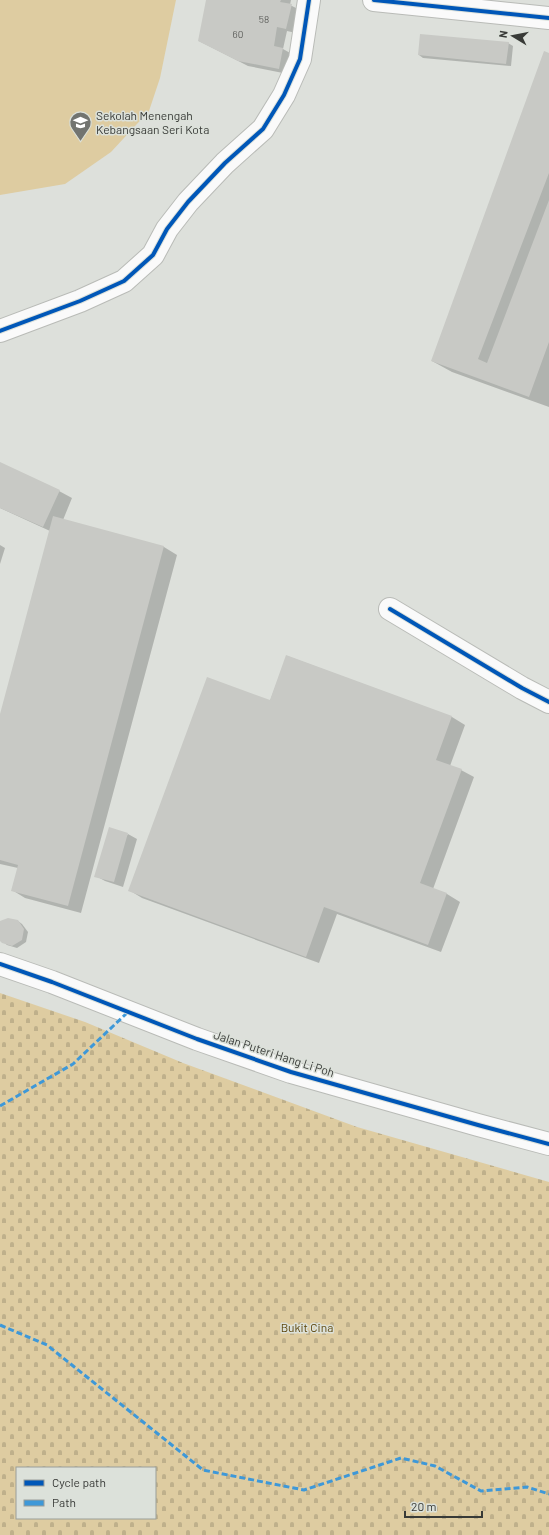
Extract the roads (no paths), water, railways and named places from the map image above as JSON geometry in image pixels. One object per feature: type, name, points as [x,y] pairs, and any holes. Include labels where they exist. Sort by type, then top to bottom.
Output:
[{"type":"street","points":[[0,331],[80,301],[124,281],[153,255],[167,229],[188,202],[225,163],[263,130],[284,95],[300,59],[309,0]]},
{"type":"street","points":[[374,0],[549,18]]},
{"type":"street","points":[[390,609],[522,688],[549,702]]},
{"type":"street","name":"Jalan Puteri Hang Li Poh","points":[[0,964],[52,982],[197,1039],[291,1072],[549,1144]]},
{"type":"place","name":"Sekolah Menengah Kebangsaan Seri Kota","points":[[80,142]]},
{"type":"park label","name":"Bukit Cina","points":[[307,1328]]}]
